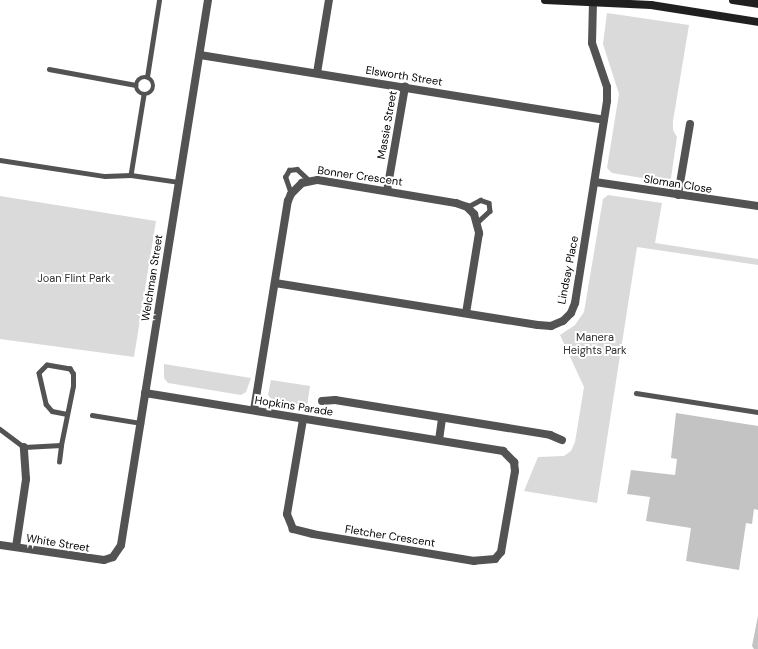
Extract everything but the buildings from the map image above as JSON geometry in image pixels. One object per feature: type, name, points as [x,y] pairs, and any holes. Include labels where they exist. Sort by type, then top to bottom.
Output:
[{"type":"street","name":"Welchman Street","points":[[112,557],[121,545],[208,0]]},
{"type":"street","points":[[317,73],[329,0]]},
{"type":"street","points":[[545,0],[651,5],[758,22]]},
{"type":"street","points":[[733,0],[758,4]]},
{"type":"street","name":"Lindsay Place","points":[[275,283],[551,326],[563,321],[571,313],[575,303],[604,120],[607,87],[592,44],[593,3]]},
{"type":"street","name":"Elsworth Street","points":[[200,55],[604,120]]},
{"type":"street","name":"Massie Street","points":[[387,191],[405,87]]},
{"type":"street","points":[[678,195],[690,124]]},
{"type":"street","name":"Bonner Crescent","points":[[291,194],[309,180],[387,191],[467,207]]},
{"type":"street","name":"Sloman Close","points":[[595,182],[758,206]]},
{"type":"street","points":[[254,410],[291,194]]},
{"type":"street","points":[[466,313],[478,247],[477,223],[467,207]]},
{"type":"street","name":"Hopkins Parade","points":[[145,393],[503,451],[514,462]]},
{"type":"street","name":"Hopkins Parade","points":[[322,401],[335,400],[550,435],[562,440]]},
{"type":"street","points":[[439,440],[442,418]]},
{"type":"street","name":"Fletcher Crescent","points":[[303,419],[288,514],[293,529],[301,532],[474,561],[495,559],[501,552],[504,542],[514,462]]},
{"type":"street","points":[[16,547],[26,478],[24,447]]},
{"type":"street","name":"White Street","points":[[0,545],[90,560],[112,557]]},
{"type":"lane","points":[[147,77],[159,0]]},
{"type":"lane","points":[[49,69],[136,84]]},
{"type":"lane","points":[[147,77],[152,80],[155,88],[152,93],[144,95],[138,92],[136,84],[140,78],[147,77]]},
{"type":"lane","points":[[131,175],[144,95]]},
{"type":"lane","points":[[0,160],[105,176],[131,175],[179,182]]},
{"type":"lane","points":[[291,194],[285,177],[289,170],[298,169],[309,180]]},
{"type":"lane","points":[[467,207],[480,200],[489,202],[490,211],[477,223]]},
{"type":"lane","points":[[59,462],[73,386],[72,370],[47,365],[42,368],[39,373],[46,404],[52,411],[67,414]]},
{"type":"lane","points":[[636,393],[758,412]]},
{"type":"lane","points":[[92,415],[141,423]]},
{"type":"lane","points":[[0,429],[24,447],[61,445]]},
{"type":"green space","points":[[607,13],[689,25],[673,121],[673,130],[677,137],[671,178],[666,182],[612,173],[607,168],[619,94],[603,44]]},
{"type":"green space","name":"Manera Heights Park","points":[[608,195],[662,203],[655,243],[758,259],[758,265],[637,247],[597,503],[524,491],[538,457],[564,456],[571,451],[575,442],[584,387],[560,335],[575,325],[584,312],[603,199]]},
{"type":"green space","name":"Joan Flint Park","points":[[0,196],[156,221],[134,357],[0,339]]},
{"type":"green space","points":[[164,364],[251,378],[246,392],[241,395],[168,383],[164,378]]},
{"type":"green space","points":[[271,380],[310,386],[307,406],[272,400],[268,395]]}]
